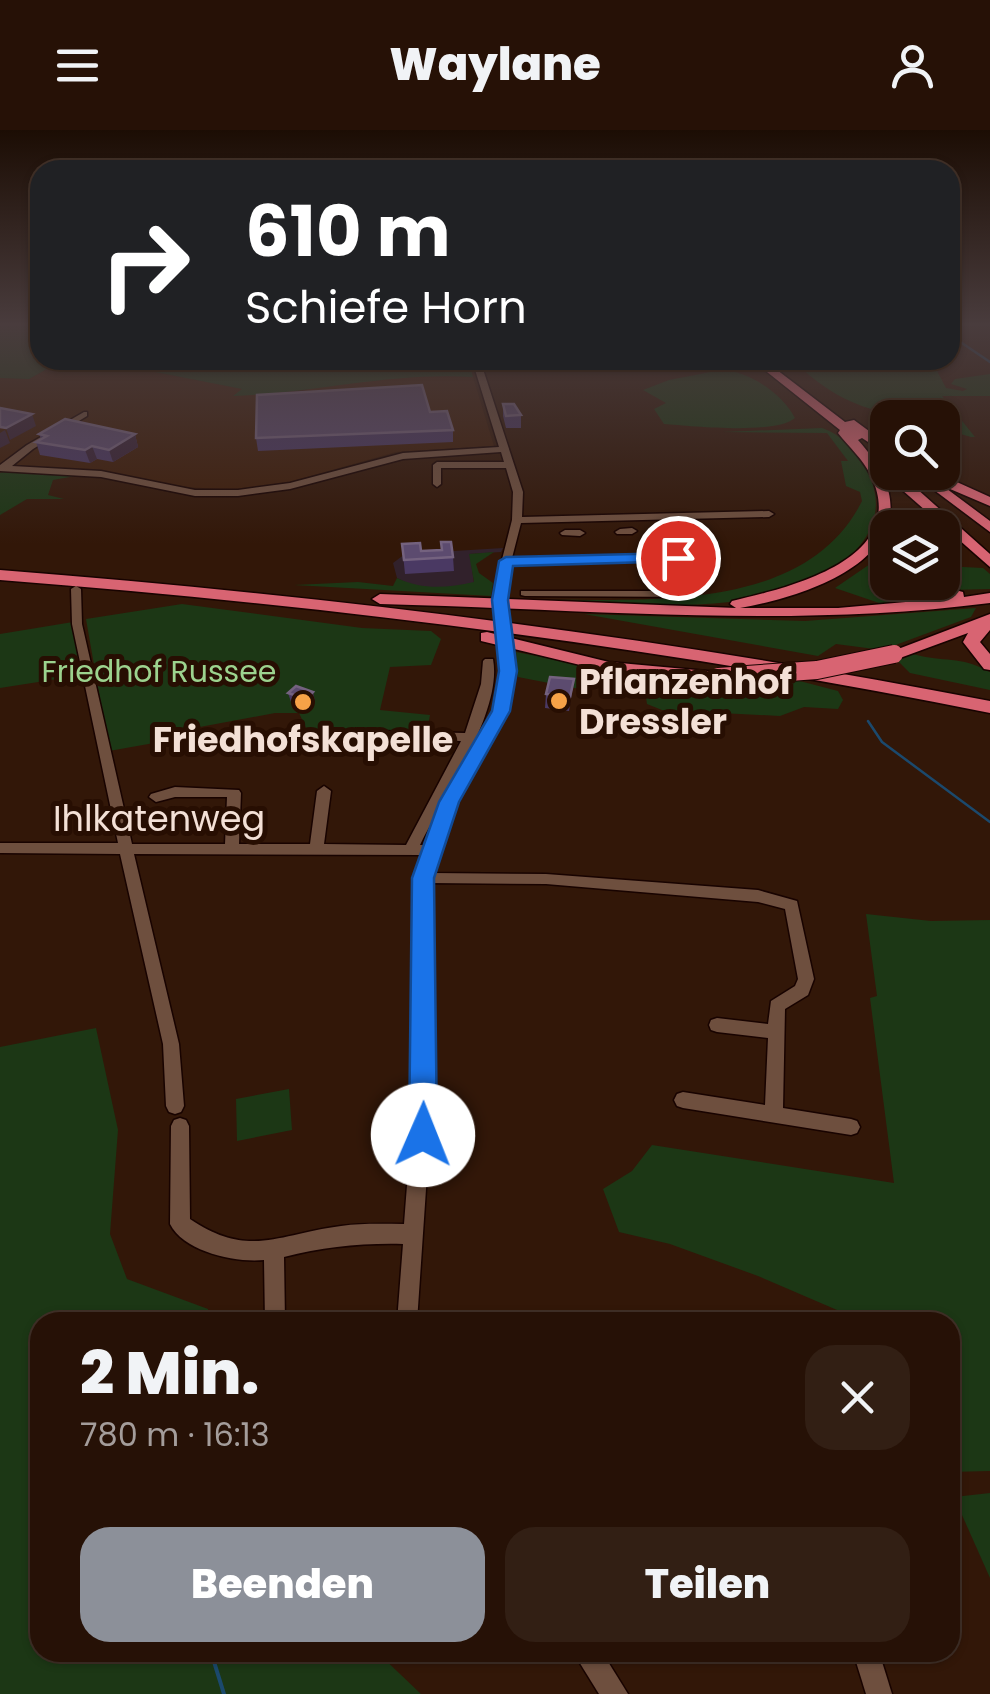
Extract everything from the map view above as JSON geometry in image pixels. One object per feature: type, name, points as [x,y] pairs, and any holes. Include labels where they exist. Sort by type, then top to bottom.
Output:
[{"type":"highway","points":[[808,399],[870,440]]},
{"type":"highway","points":[[808,399],[870,448]]},
{"type":"highway","points":[[813,399],[870,452]]},
{"type":"highway","points":[[657,611],[727,606],[784,595],[823,580],[862,554],[881,526],[884,497],[872,466],[846,427]]},
{"type":"highway","points":[[960,487],[990,502]]},
{"type":"highway","points":[[910,490],[990,563]]},
{"type":"highway","points":[[921,490],[990,549]]},
{"type":"highway","points":[[940,490],[990,528]]},
{"type":"highway","points":[[960,550],[990,563]]},
{"type":"highway","points":[[0,571],[338,602],[667,641],[990,698]]},
{"type":"highway","points":[[960,595],[990,597]]},
{"type":"highway","points":[[338,602],[838,614],[990,597]]},
{"type":"highway","points":[[338,602],[597,665],[718,677],[817,670],[894,654],[990,621]]},
{"type":"highway","points":[[338,602],[682,652],[990,707]]},
{"type":"highway","points":[[990,621],[977,630],[972,642],[990,665]]},
{"type":"street","points":[[420,849],[501,711],[508,660],[500,587],[517,520],[518,490],[489,399]]},
{"type":"street","points":[[2,468],[84,414]]},
{"type":"street","points":[[2,468],[100,474],[176,490],[238,493],[290,486],[403,456],[506,450]]},
{"type":"street","points":[[437,484],[437,465],[510,465]]},
{"type":"street","points":[[459,465],[460,478]]},
{"type":"street","points":[[517,520],[769,514]]},
{"type":"street","points":[[621,517],[626,532]]},
{"type":"street","points":[[572,518],[574,533]]},
{"type":"street","points":[[506,561],[678,558],[693,565],[702,588],[691,594],[525,593]]},
{"type":"street","points":[[76,589],[77,624],[93,704],[171,1044],[174,1106]]},
{"type":"street","points":[[408,1312],[426,1056],[420,849],[431,801],[479,718],[488,661]]},
{"type":"street","points":[[201,744],[328,734],[470,738]]},
{"type":"street","points":[[317,848],[324,791]]},
{"type":"street","points":[[156,797],[175,792],[234,793],[232,848]]},
{"type":"street","name":"Ihlkatenweg","points":[[0,848],[420,849]]},
{"type":"street","points":[[423,878],[546,879],[758,896],[792,905],[806,979],[802,990],[777,1006],[774,1114]]},
{"type":"street","points":[[717,1026],[777,1032]]},
{"type":"street","points":[[684,1100],[851,1127]]},
{"type":"street","points":[[180,1126],[180,1224],[242,1255],[344,1234],[414,1234]]},
{"type":"street","points":[[274,1250],[275,1312]]},
{"type":"street","points":[[593,1662],[615,1694]]},
{"type":"street","points":[[869,1662],[879,1694]]},
{"type":"shaded area","points":[[0,399],[480,399],[494,446],[396,452],[279,485],[241,490],[183,487],[119,474],[110,480],[81,475],[0,473]]},
{"type":"shaded area","points":[[503,548],[501,552],[470,554],[474,583],[453,587],[415,587],[397,578],[393,563],[405,554]]},
{"type":"green space","points":[[659,399],[781,399],[795,418],[752,428],[664,424],[654,409],[666,403]]},
{"type":"green space","points":[[846,399],[945,400],[870,400],[870,409]]},
{"type":"green space","points":[[960,418],[975,437],[960,434]]},
{"type":"green space","points":[[822,428],[848,444],[862,460],[876,498],[875,510],[870,510],[870,529],[854,552],[822,575],[784,591],[742,600],[654,605],[528,600],[666,598],[760,583],[801,565],[835,538],[862,501],[860,492],[846,486],[841,461],[848,461],[827,433],[722,432]]},
{"type":"green space","points":[[0,473],[81,475],[53,480],[48,495],[64,499],[27,499],[0,515]]},
{"type":"green space","points":[[494,552],[476,564],[479,573],[493,583],[491,596],[294,585],[358,582],[393,586],[397,578],[425,586],[464,584],[474,582],[469,554]]},
{"type":"green space","points":[[870,564],[870,600],[835,588]]},
{"type":"green space","points":[[960,567],[983,568],[990,574],[990,589],[960,590]]},
{"type":"green space","points":[[870,600],[919,602],[882,604]]},
{"type":"green space","name":"Friedhof Russee","points":[[182,604],[362,628],[431,631],[441,639],[431,665],[390,667],[380,710],[430,715],[427,731],[307,730],[299,713],[275,713],[173,732],[171,740],[109,751],[86,619]]},
{"type":"green space","points":[[976,608],[971,617],[882,650],[836,644],[818,656],[584,614],[805,621]]},
{"type":"green space","points":[[73,622],[83,675],[0,688],[0,634]]},
{"type":"green space","points":[[516,652],[652,678],[717,683],[796,680],[838,691],[843,700],[838,709],[804,707],[780,716],[662,710],[647,704],[644,685],[591,678],[590,691],[518,677]]},
{"type":"green space","points":[[913,654],[960,661],[990,672],[990,690],[910,673],[897,660]]},
{"type":"green space","points":[[866,914],[931,921],[990,920],[990,1471],[960,1472],[960,1312],[842,1312],[670,1244],[619,1232],[603,1189],[632,1171],[652,1145],[894,1183],[870,998],[877,996]]},
{"type":"green space","points":[[96,1028],[118,1130],[110,1234],[127,1279],[208,1309],[30,1312],[30,1662],[387,1662],[421,1694],[0,1694],[0,1047]]},
{"type":"green space","points":[[289,1089],[292,1130],[237,1141],[236,1099]]},
{"type":"green space","points":[[990,1493],[990,1578],[960,1510],[960,1496]]},
{"type":"building","points":[[257,399],[426,399],[430,412],[447,411],[453,430],[256,438]]},
{"type":"building","points":[[503,404],[514,404],[521,415],[506,416]]},
{"type":"building","points":[[0,408],[32,414],[6,428],[0,427]]},
{"type":"building","points":[[65,419],[135,434],[109,450],[36,442],[47,436],[39,434]]},
{"type":"building","points":[[441,542],[451,542],[453,557],[404,560],[402,544],[420,543],[421,551],[442,550]]},
{"type":"building","points":[[550,677],[574,679],[570,697],[546,694]]},
{"type":"building","points":[[296,686],[313,692],[306,699],[288,693]]},
{"type":"waterway","points":[[868,721],[882,742],[990,822]]},
{"type":"waterway","points":[[214,1662],[224,1694]]},
{"type":"place","name":"Pflanzenhof Dressler","points":[[559,701]]},
{"type":"place","name":"Friedhofskapelle","points":[[303,702]]},
{"type":"route","points":[[423,1135],[423,878],[429,850],[449,802],[486,743],[507,689],[500,613],[506,561],[678,558]]}]
